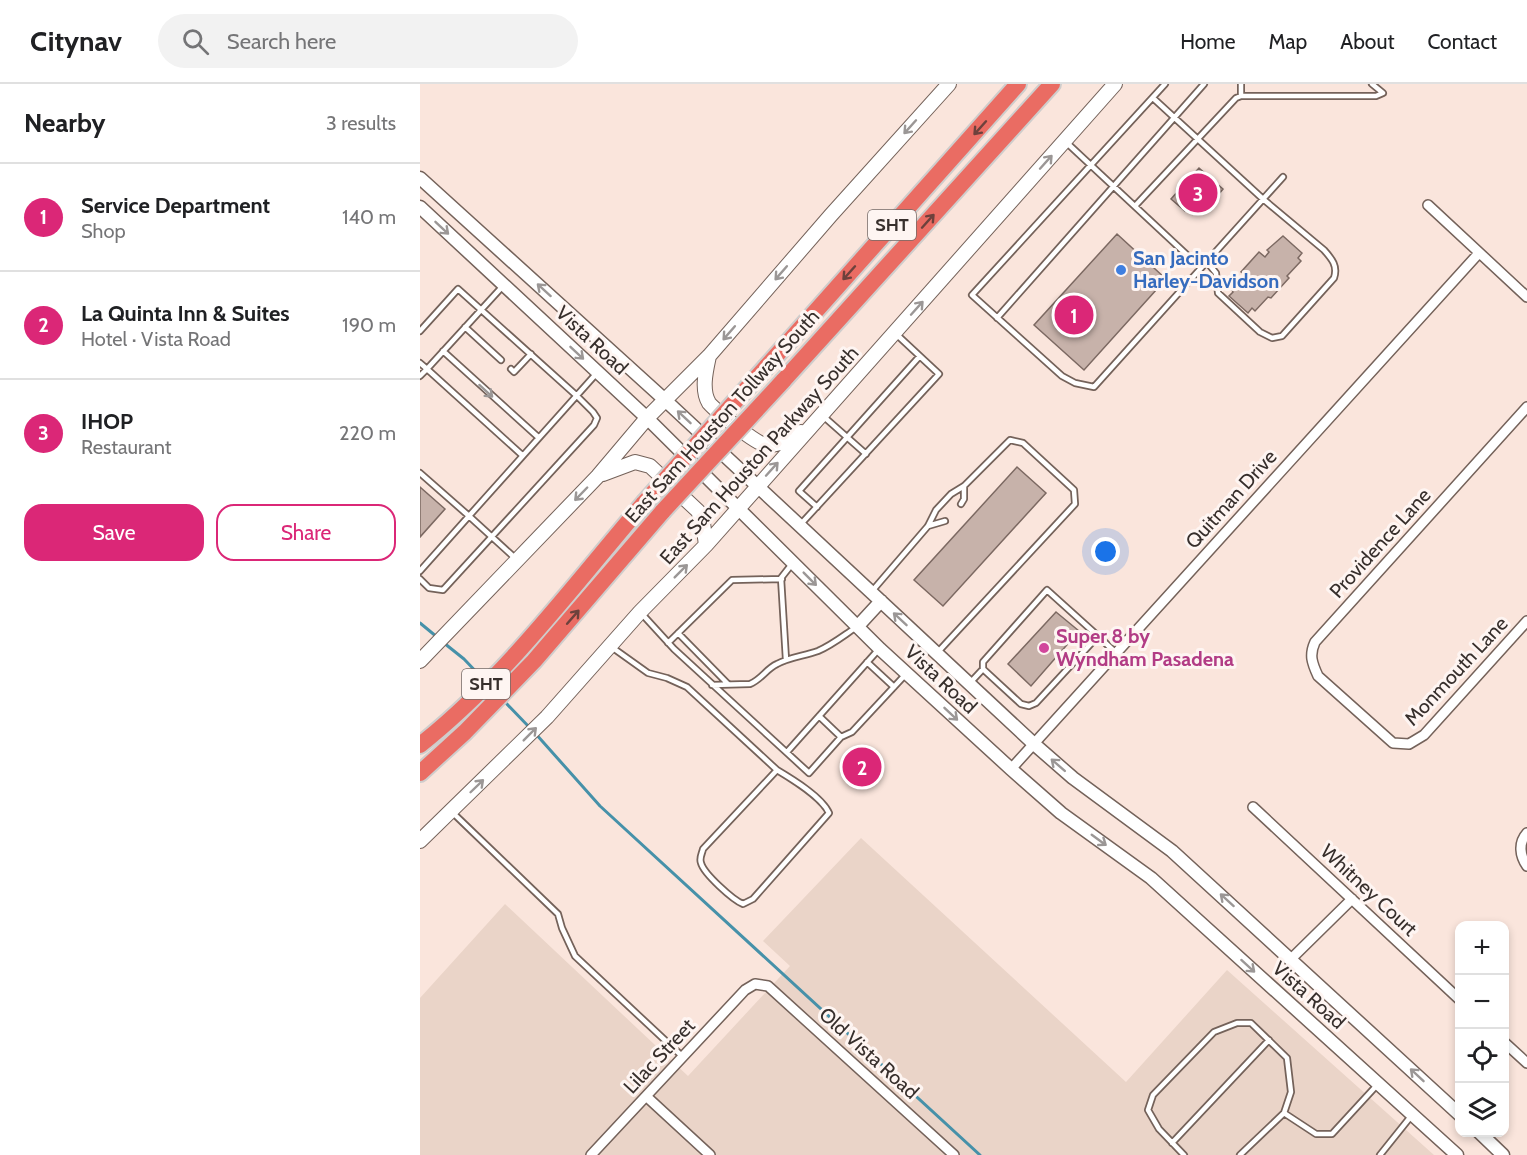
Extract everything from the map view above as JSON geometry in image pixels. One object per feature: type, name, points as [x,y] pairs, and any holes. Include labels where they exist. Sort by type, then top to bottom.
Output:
[{"type":"highway","name":"East Sam Houston Tollway South","points":[[420,745],[450,722],[522,646],[644,503],[1018,84]]},
{"type":"highway","name":"East Sam Houston Tollway South","points":[[420,773],[465,732],[534,661],[663,512],[1052,84]]},
{"type":"main road","points":[[421,660],[598,476],[647,418],[709,356],[838,207],[949,84]]},
{"type":"main road","name":"East Sam Houston Parkway South","points":[[420,841],[547,717],[640,612],[706,545],[1115,84]]},
{"type":"main road","points":[[709,356],[705,388],[709,402],[754,441],[766,445],[787,440],[811,426]]},
{"type":"main road","points":[[598,476],[635,462],[650,466],[698,511],[703,523],[706,545]]},
{"type":"street","name":"Vista Road","points":[[420,178],[665,400],[1034,744],[1072,778],[1173,851],[1455,1110]]},
{"type":"street","points":[[1428,205],[1527,297]]},
{"type":"street","name":"Vista Road","points":[[420,207],[647,418],[907,674],[1061,813],[1151,878],[1457,1155]]},
{"type":"street","name":"Quitman Drive","points":[[1011,769],[1479,253]]},
{"type":"street","points":[[504,285],[519,267]]},
{"type":"street","name":"Providence Lane","points":[[1352,706],[1318,676],[1312,663],[1311,652],[1315,642],[1527,407]]},
{"type":"street","points":[[858,627],[881,601]]},
{"type":"street","name":"Monmouth Lane","points":[[1352,706],[1393,743],[1409,744],[1424,735],[1527,621]]},
{"type":"street","name":"Whitney Court","points":[[1253,807],[1455,995]]},
{"type":"street","points":[[1527,833],[1522,839],[1521,853],[1527,866]]},
{"type":"street","points":[[1291,959],[1352,899]]},
{"type":"street","name":"Lilac Street","points":[[591,1155],[745,990],[756,984]]},
{"type":"street","name":"Old Vista Road","points":[[756,984],[768,986],[954,1155]]},
{"type":"street","points":[[1509,1047],[1527,1063]]},
{"type":"street","points":[[646,1097],[710,1155]]},
{"type":"street","points":[[1484,1137],[1503,1155]]},
{"type":"lane","points":[[1165,84],[972,296],[1062,376],[1075,383],[1094,387],[1283,177]]},
{"type":"lane","points":[[997,318],[1204,84]]},
{"type":"lane","points":[[1241,84],[1241,96]]},
{"type":"lane","points":[[1135,206],[1236,98],[1241,96],[1376,96],[1383,93],[1372,84]]},
{"type":"lane","points":[[1153,98],[1263,199],[1324,250],[1335,266],[1334,278],[1282,336],[1272,338],[1265,336],[1218,293],[1216,273],[1207,262]]},
{"type":"lane","points":[[1065,141],[1201,268]]},
{"type":"lane","points":[[420,376],[504,285]]},
{"type":"lane","points":[[420,331],[458,289],[577,396],[597,418],[594,425],[443,590],[429,588],[420,579]]},
{"type":"lane","points":[[465,327],[501,360]]},
{"type":"lane","points":[[799,526],[939,374],[895,333]]},
{"type":"lane","points":[[443,351],[538,438]]},
{"type":"lane","points":[[511,369],[513,372],[531,354]]},
{"type":"lane","points":[[817,507],[799,491],[919,357]]},
{"type":"lane","points":[[420,363],[522,455]]},
{"type":"lane","points":[[420,571],[598,372]]},
{"type":"lane","points":[[821,414],[866,454]]},
{"type":"lane","points":[[871,592],[928,526],[936,510],[951,494],[964,486],[1010,440],[1023,443],[1074,490],[1075,504],[937,653]]},
{"type":"lane","points":[[420,473],[518,560]]},
{"type":"lane","points":[[961,504],[965,491],[964,486]]},
{"type":"lane","points":[[928,526],[945,521]]},
{"type":"lane","points":[[786,660],[782,579],[783,574],[794,562]]},
{"type":"lane","points":[[668,643],[732,580],[782,579]]},
{"type":"lane","points":[[969,684],[983,669],[983,662],[1047,590],[1116,653]]},
{"type":"lane","points":[[640,612],[668,643],[712,685],[809,772],[841,737],[852,732],[907,674]]},
{"type":"lane","points":[[712,685],[756,682],[773,665],[816,652],[858,627]]},
{"type":"lane","points":[[678,633],[728,684]]},
{"type":"lane","points":[[983,669],[1020,704],[1029,706],[1036,703],[1098,636]]},
{"type":"lane","points":[[610,646],[648,673],[687,687],[777,770],[794,780],[822,803],[829,813],[753,899],[743,904],[736,901],[705,870],[700,857],[703,849],[777,770]]},
{"type":"lane","points":[[787,752],[880,649]]},
{"type":"lane","points":[[867,662],[894,687]]},
{"type":"lane","points":[[819,716],[841,737]]},
{"type":"lane","points":[[451,811],[558,914],[575,956],[683,1057]]},
{"type":"lane","points":[[1184,1155],[1159,1129],[1148,1110],[1153,1095],[1214,1032],[1237,1023],[1251,1023],[1287,1058],[1291,1092],[1284,1113],[1240,1155]]},
{"type":"lane","points":[[1172,1143],[1269,1040]]},
{"type":"lane","points":[[1284,1113],[1317,1134],[1332,1134],[1378,1084]]},
{"type":"lane","points":[[1380,1155],[1412,1115]]},
{"type":"shaded area","points":[[861,838],[1126,1082],[1227,970],[1434,1155],[420,1155],[420,998],[505,904],[688,1076],[790,966],[763,941]]},
{"type":"building","points":[[1199,168],[1223,189],[1213,201],[1208,197],[1193,214],[1188,208],[1185,211],[1171,199]]},
{"type":"building","points":[[1117,234],[1166,279],[1084,370],[1034,325]]},
{"type":"building","points":[[1283,236],[1302,253],[1298,258],[1301,261],[1271,298],[1268,297],[1255,311],[1252,308],[1248,313],[1229,296],[1241,280],[1243,282],[1248,277],[1241,272],[1259,252],[1265,257],[1269,252],[1267,250]]},
{"type":"building","points":[[1017,467],[1046,493],[943,606],[914,580]]},
{"type":"building","points":[[420,487],[445,509],[420,537]]},
{"type":"building","name":"Super 8 by Wyndham Pasadena","points":[[1056,612],[1079,631],[1031,686],[1008,664]]},
{"type":"waterway","points":[[420,623],[437,637]]},
{"type":"waterway","points":[[444,643],[464,659],[483,679]]},
{"type":"waterway","points":[[504,701],[531,729]]},
{"type":"waterway","points":[[535,733],[600,806],[980,1155]]},
{"type":"place","name":"IHOP","points":[[1198,193]]},
{"type":"place","name":"San Jacinto Harley-Davidson","points":[[1121,270]]},
{"type":"place","name":"Service Department","points":[[1074,315]]},
{"type":"place","name":"Super 8 by Wyndham Pasadena","points":[[1044,648]]},
{"type":"place","name":"La Quinta Inn & Suites","points":[[862,767]]}]
